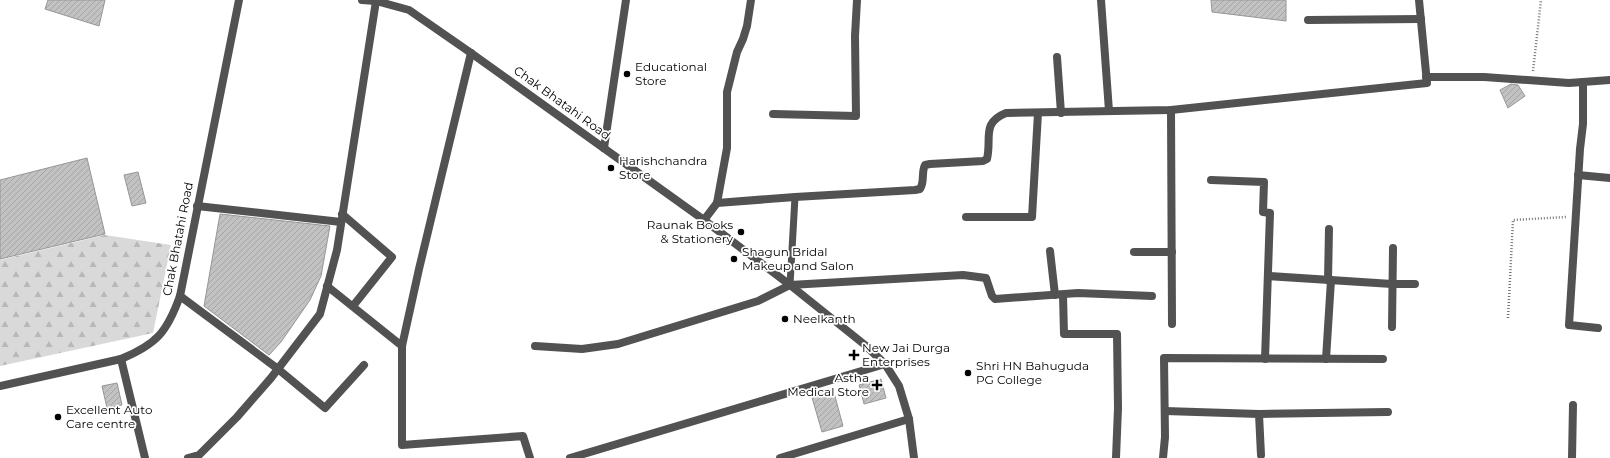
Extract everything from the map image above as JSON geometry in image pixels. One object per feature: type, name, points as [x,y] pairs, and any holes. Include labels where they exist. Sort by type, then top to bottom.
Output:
[{"type":"street","name":"Chak Bhatahi Road","points":[[0,386],[121,359],[140,351],[160,336],[172,318],[180,296],[239,0]]},
{"type":"street","name":"Chak Bhatahi Road","points":[[362,0],[376,1],[409,10],[704,220],[790,285],[865,345],[885,364],[899,386],[909,419],[914,458]]},
{"type":"street","points":[[604,148],[626,0]]},
{"type":"street","points":[[704,220],[717,203],[727,148],[727,92],[737,52],[747,26],[751,0]]},
{"type":"street","points":[[773,114],[856,116],[855,36],[857,0]]},
{"type":"street","points":[[1101,0],[1109,111]]},
{"type":"street","points":[[717,203],[920,189],[923,184],[923,170],[925,166],[930,164],[983,161],[987,158],[990,124],[995,119],[1006,114],[1171,110],[1426,83],[1419,0]]},
{"type":"street","points":[[188,458],[199,455],[237,416],[278,369],[320,314],[337,250],[376,1]]},
{"type":"street","points":[[1308,20],[1421,19]]},
{"type":"street","points":[[471,53],[402,346],[402,445],[523,436],[530,458]]},
{"type":"street","points":[[1057,57],[1061,113]]},
{"type":"street","points":[[1426,77],[1484,76],[1532,81],[1583,82],[1610,80]]},
{"type":"street","points":[[1583,82],[1583,124],[1578,175],[1569,325],[1598,328]]},
{"type":"street","points":[[1171,110],[1172,324]]},
{"type":"street","points":[[966,218],[1032,217],[1038,113]]},
{"type":"street","points":[[1578,175],[1610,178]]},
{"type":"street","points":[[1212,180],[1264,182],[1263,212],[1270,213],[1265,359]]},
{"type":"street","points":[[197,206],[342,218],[392,257],[353,306]]},
{"type":"street","points":[[1326,359],[1330,280],[1329,229]]},
{"type":"street","points":[[1392,327],[1393,248]]},
{"type":"street","points":[[1050,251],[1059,295],[1064,334],[1117,334],[1118,408],[1116,458]]},
{"type":"street","points":[[1134,252],[1172,252]]},
{"type":"street","points":[[535,346],[582,349],[618,344],[758,301],[790,285],[963,275],[986,278],[992,296],[995,299],[1078,294],[1152,296]]},
{"type":"street","points":[[1268,276],[1392,284],[1415,284]]},
{"type":"street","points":[[327,286],[402,346]]},
{"type":"street","points":[[180,296],[278,369],[325,408],[364,365]]},
{"type":"street","points":[[1163,458],[1165,437],[1164,358],[1383,359]]},
{"type":"street","points":[[121,359],[145,458]]},
{"type":"street","points":[[570,458],[885,364]]},
{"type":"street","points":[[1572,458],[1574,405]]},
{"type":"street","points":[[1165,411],[1259,414],[1388,412]]},
{"type":"street","points":[[1259,414],[1261,455]]},
{"type":"street","points":[[780,458],[909,419]]},
{"type":"lane","points":[[790,285],[795,197]]},
{"type":"path","points":[[1532,81],[1542,0]]},
{"type":"path","points":[[1508,318],[1513,220],[1576,216]]},
{"type":"green space","points":[[105,235],[171,245],[153,333],[0,366],[0,260]]},
{"type":"building","points":[[48,0],[105,0],[99,26],[45,9]]},
{"type":"building","points":[[1211,0],[1286,0],[1286,21],[1212,12]]},
{"type":"building","points":[[1511,84],[1518,85],[1525,96],[1508,108],[1500,90]]},
{"type":"building","points":[[87,158],[105,234],[0,259],[0,180]]},
{"type":"building","points":[[138,172],[146,203],[132,206],[124,175]]},
{"type":"building","points":[[220,214],[330,226],[321,276],[310,300],[281,342],[269,355],[204,306]]},
{"type":"building","points":[[881,379],[886,398],[864,404],[859,385]]},
{"type":"building","points":[[117,383],[122,405],[107,408],[102,386]]},
{"type":"building","points":[[833,389],[843,426],[822,432],[811,394]]},
{"type":"place","name":"Educational Store","points":[[627,74]]},
{"type":"place","name":"Harishchandra Store","points":[[611,168]]},
{"type":"place","name":"Raunak Books & Stationery","points":[[741,232]]},
{"type":"place","name":"Shagun Bridal Makeup and Salon","points":[[734,259]]},
{"type":"place","name":"Neelkanth","points":[[785,319]]},
{"type":"place","name":"New Jai Durga Enterprises","points":[[854,355]]},
{"type":"place","name":"Shri HN Bahuguda PG College","points":[[968,373]]},
{"type":"place","name":"Astha Medical Store","points":[[877,385]]},
{"type":"place","name":"Excellent Auto Care centre","points":[[58,417]]}]
